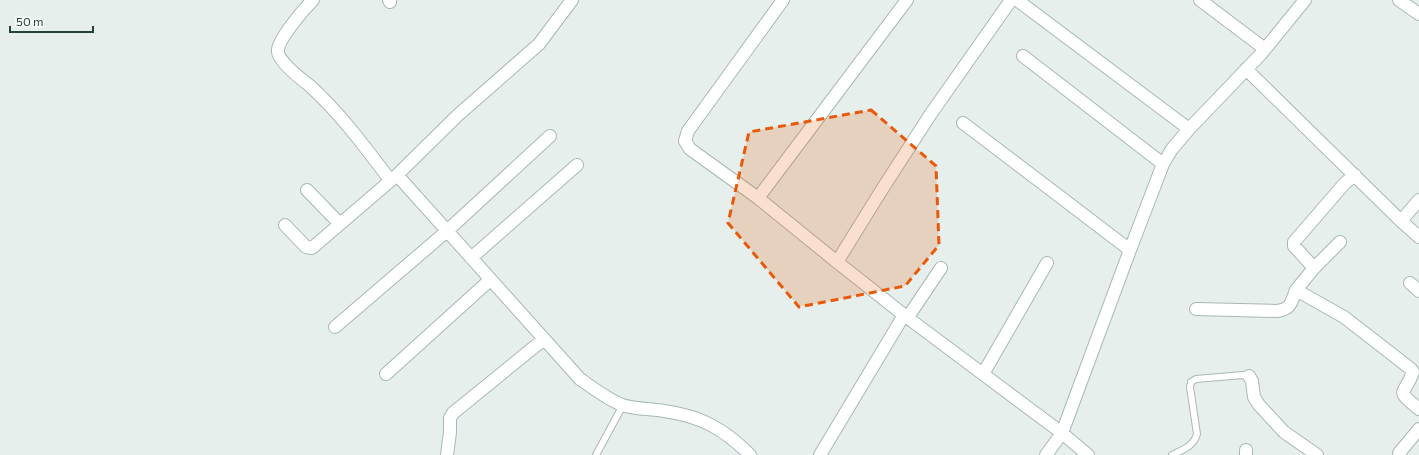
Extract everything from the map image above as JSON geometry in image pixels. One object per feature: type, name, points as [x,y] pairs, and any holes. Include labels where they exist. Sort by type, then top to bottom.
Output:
[{"type":"street","points":[[313,0],[301,12],[280,43],[277,50],[279,57],[318,94],[394,177],[447,231],[580,379],[610,399],[623,405],[666,411],[688,416],[711,425],[727,434],[750,455]]},
{"type":"street","points":[[285,225],[306,247],[310,248],[394,177],[458,115],[539,44],[572,0]]},
{"type":"street","points":[[783,0],[688,132],[684,141],[690,149],[758,198],[906,316],[1062,433],[1088,455]]},
{"type":"street","points":[[758,198],[907,0]]},
{"type":"street","points":[[838,262],[881,191],[930,115],[1011,0]]},
{"type":"street","points":[[1017,0],[1189,129]]},
{"type":"street","points":[[1200,0],[1265,49]]},
{"type":"street","points":[[1046,455],[1062,433],[1163,164],[1172,149],[1189,129],[1265,49],[1305,0]]},
{"type":"street","points":[[1399,0],[1419,14]]},
{"type":"street","points":[[1023,56],[1163,164]]},
{"type":"street","points":[[1246,69],[1419,237]]},
{"type":"street","points":[[963,123],[1130,250]]},
{"type":"street","points":[[335,327],[447,231],[550,136]]},
{"type":"street","points":[[471,258],[577,165]]},
{"type":"street","points":[[1314,268],[1294,246],[1294,242],[1345,183],[1355,175]]},
{"type":"street","points":[[307,190],[340,224]]},
{"type":"street","points":[[1401,221],[1419,200]]},
{"type":"street","points":[[1196,309],[1285,310],[1290,306],[1296,290],[1314,268],[1340,242]]},
{"type":"street","points":[[983,374],[1047,263]]},
{"type":"street","points":[[820,455],[906,316],[942,268]]},
{"type":"street","points":[[386,374],[490,280]]},
{"type":"street","points":[[1296,290],[1344,317],[1411,369],[1413,372],[1412,376],[1403,391],[1403,394],[1404,397],[1419,409]]},
{"type":"street","points":[[447,455],[450,418],[453,413],[544,339]]},
{"type":"street","points":[[1249,376],[1252,381],[1254,397],[1259,405],[1284,432],[1317,455]]},
{"type":"street","points":[[1399,453],[1419,429]]},
{"type":"lane","points":[[1172,455],[1190,446],[1196,441],[1197,434],[1190,387],[1191,382],[1196,379],[1243,375],[1249,376]]},
{"type":"lane","points":[[596,455],[623,405]]},
{"type":"highlighted area","points":[[871,110],[936,166],[939,245],[905,286],[799,307],[728,223],[749,132]]}]
